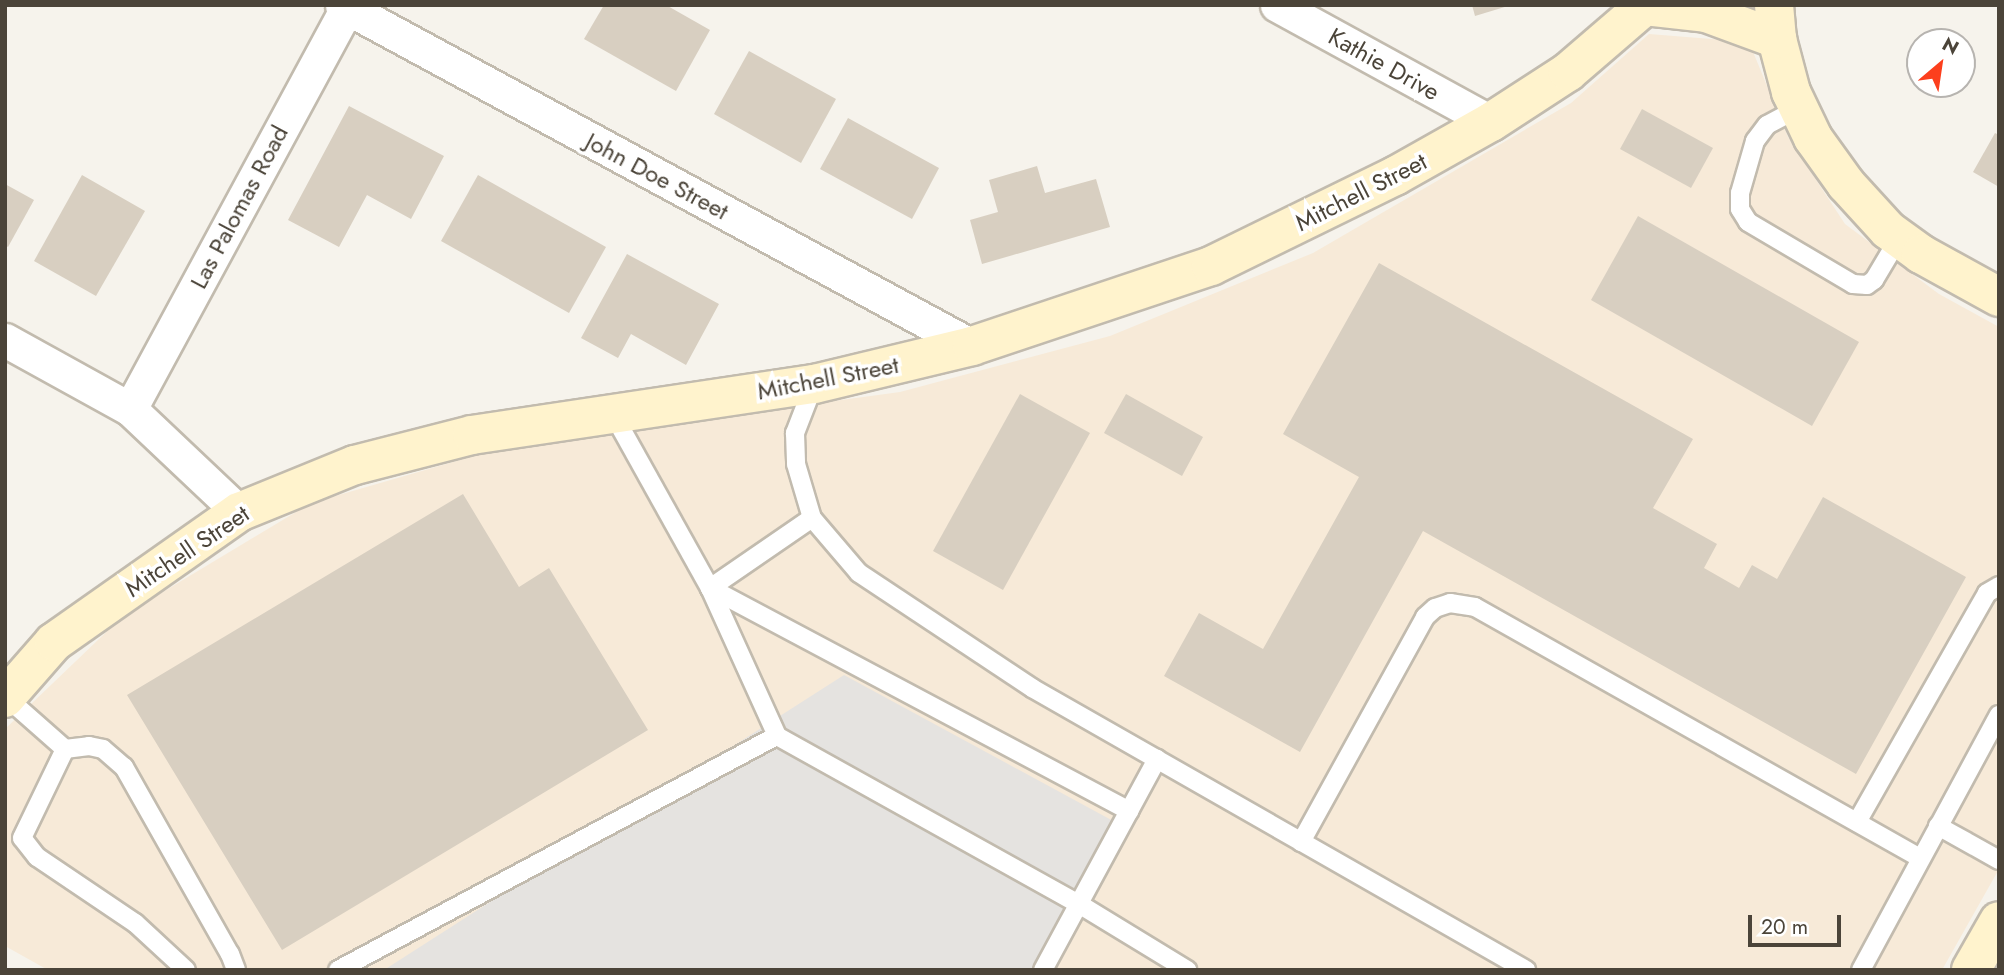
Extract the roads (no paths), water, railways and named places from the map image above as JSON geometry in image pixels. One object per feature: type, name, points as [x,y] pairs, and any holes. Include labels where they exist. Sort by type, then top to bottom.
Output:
[{"type":"street","name":"Kathie Drive","points":[[1277,5],[1491,122]]},
{"type":"street","name":"John Doe Street","points":[[346,6],[972,346]]},
{"type":"street","name":"Las Palomas Road","points":[[130,409],[346,6]]},
{"type":"street","name":"Mitchell Street","points":[[6,698],[54,642],[239,512],[355,464],[472,435],[814,384],[972,346],[1211,266],[1395,176],[1491,122],[1568,72],[1646,6],[1775,22]]},
{"type":"street","points":[[1775,22],[1799,108],[1813,138],[1846,184],[1899,238],[1921,254],[1999,297]]},
{"type":"street","points":[[5,340],[130,409],[239,512]]},
{"type":"street","points":[[1971,970],[1999,921]]},
{"type":"lane","points":[[1799,108],[1767,125],[1755,141],[1740,193],[1740,209],[1748,222],[1853,284],[1867,285],[1874,280],[1899,238]]},
{"type":"lane","points":[[814,384],[795,433],[796,464],[812,518],[859,573],[1032,688],[1526,970]]},
{"type":"lane","points":[[612,414],[710,588],[777,736],[1079,904],[1187,970]]},
{"type":"lane","points":[[710,588],[812,518]]},
{"type":"lane","points":[[1857,822],[1987,593],[1999,586]]},
{"type":"lane","points":[[710,588],[1129,811]]},
{"type":"lane","points":[[1301,842],[1425,617],[1435,608],[1450,603],[1475,607],[1920,858]]},
{"type":"lane","points":[[6,698],[65,749],[89,746],[103,749],[124,767],[230,954],[236,970]]},
{"type":"lane","points":[[1861,970],[1999,715]]},
{"type":"lane","points":[[338,970],[777,736]]},
{"type":"lane","points":[[65,749],[22,838],[37,857],[135,923],[186,970]]},
{"type":"lane","points":[[1043,970],[1157,759]]},
{"type":"lane","points":[[1938,826],[1999,860]]}]
